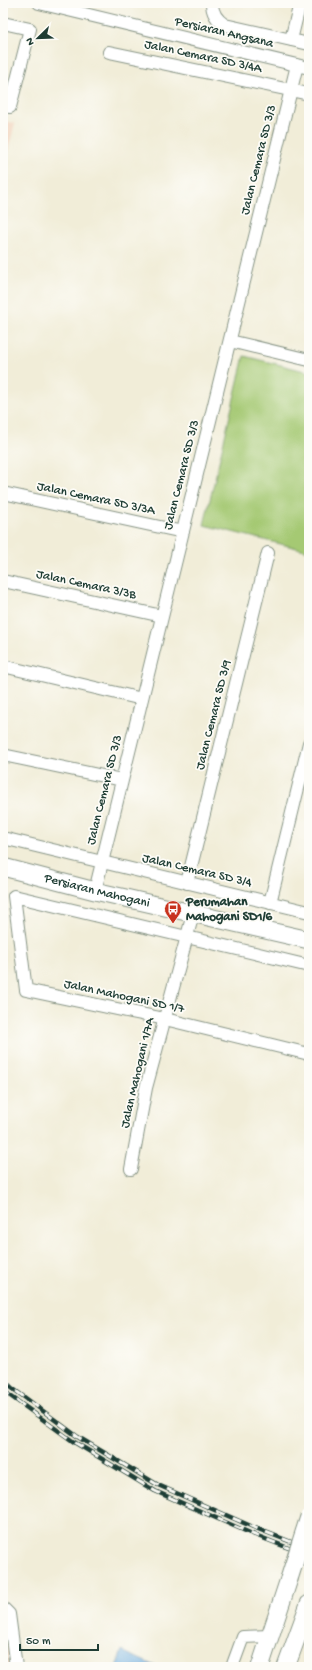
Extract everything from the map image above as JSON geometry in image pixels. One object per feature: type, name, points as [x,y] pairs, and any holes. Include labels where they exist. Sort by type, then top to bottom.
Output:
[{"type":"street","name":"Persiaran Angsana","points":[[38,3],[309,68]]},
{"type":"street","points":[[212,3],[212,9],[217,19],[225,25],[309,44]]},
{"type":"street","points":[[291,40],[300,3]]},
{"type":"street","points":[[3,22],[30,29],[10,107],[3,106]]},
{"type":"street","name":"Jalan Cemara SD 3/4A","points":[[110,52],[292,85]]},
{"type":"street","name":"Jalan Cemara SD 3/3","points":[[97,884],[297,65]]},
{"type":"street","points":[[292,85],[309,94]]},
{"type":"street","points":[[230,341],[309,360]]},
{"type":"street","name":"Jalan Cemara SD 3/3A","points":[[3,494],[183,532]]},
{"type":"street","name":"Jalan Cemara SD 3/9","points":[[187,883],[268,553]]},
{"type":"street","name":"Jalan Cemara 3/3B","points":[[3,581],[162,616]]},
{"type":"street","points":[[3,666],[142,699]]},
{"type":"street","points":[[270,903],[309,743]]},
{"type":"street","points":[[3,754],[122,780]]},
{"type":"street","name":"Jalan Cemara SD 3/4","points":[[7,839],[309,912]]},
{"type":"street","name":"Persiaran Mahogani","points":[[3,867],[97,884],[194,914],[309,940]]},
{"type":"street","name":"Jalan Mahogani SD 1/7","points":[[187,937],[14,896],[26,990],[165,1019],[309,1054]]},
{"type":"street","name":"Jalan Mahogani 1/7A","points":[[131,1169],[146,1088],[194,914]]},
{"type":"street","points":[[187,937],[309,966]]},
{"type":"street","points":[[260,1667],[309,1517]]},
{"type":"street","points":[[3,1608],[9,1614],[16,1667]]},
{"type":"street","points":[[286,1667],[307,1615]]},
{"type":"street","points":[[232,1667],[243,1637],[270,1636]]},
{"type":"shaded area","points":[[3,121],[15,123],[3,170]]},
{"type":"shaded area","points":[[3,1612],[10,1667],[3,1667]]},
{"type":"green space","points":[[244,356],[309,372],[309,551],[204,525]]},
{"type":"water","points":[[122,1651],[157,1667],[116,1667]]},
{"type":"railway","points":[[3,1379],[12,1388],[78,1437],[158,1485],[253,1527],[309,1549]]},
{"type":"railway","points":[[3,1389],[9,1395],[74,1442],[155,1491],[250,1533],[309,1556]]},
{"type":"place","name":"Perumahan Mahogani SD1/6","points":[[173,924]]}]
